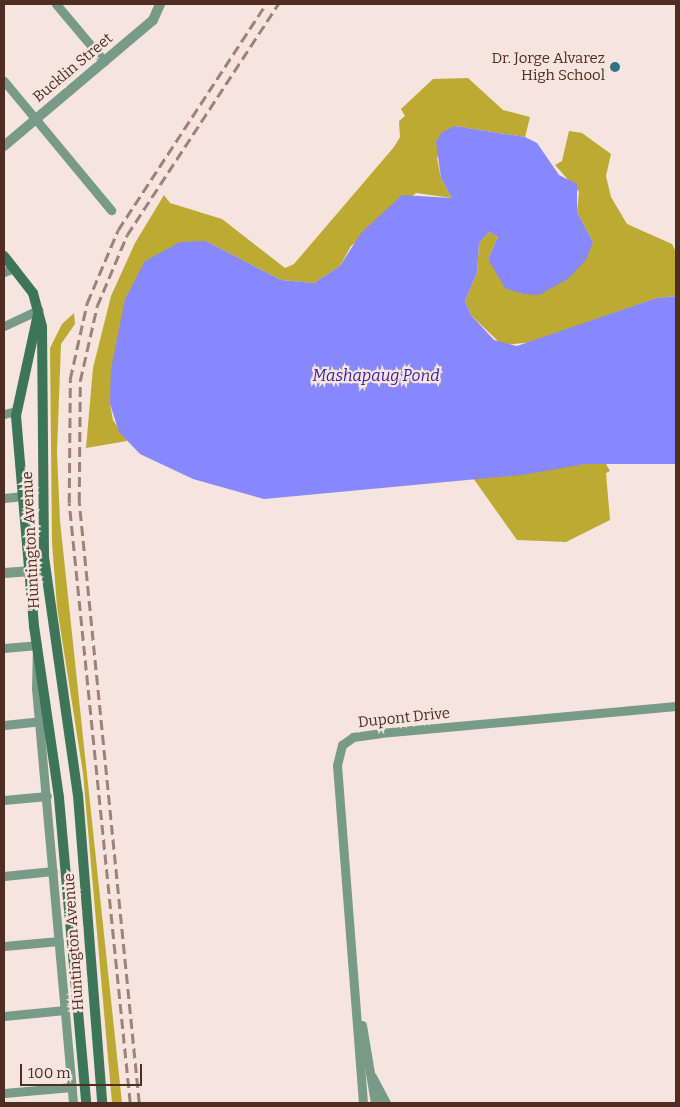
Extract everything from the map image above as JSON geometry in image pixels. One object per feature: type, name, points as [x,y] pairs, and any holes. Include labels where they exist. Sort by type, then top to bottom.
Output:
[{"type":"main road","points":[[4,256],[31,290],[39,310]]},
{"type":"main road","name":"Huntington Avenue","points":[[39,310],[16,412],[37,645],[59,798],[86,1103]]},
{"type":"main road","name":"Huntington Avenue","points":[[39,310],[45,570],[78,795],[102,1103]]},
{"type":"street","points":[[56,4],[104,61]]},
{"type":"street","name":"Bucklin Street","points":[[4,146],[104,61],[159,7]]},
{"type":"street","points":[[4,82],[111,210]]},
{"type":"street","points":[[4,272],[14,268]]},
{"type":"street","points":[[4,326],[39,310]]},
{"type":"street","points":[[4,414],[16,412]]},
{"type":"street","points":[[4,498],[23,496]]},
{"type":"street","points":[[4,573],[45,570]]},
{"type":"street","points":[[4,648],[37,645]]},
{"type":"street","name":"Huntington Avenue","points":[[37,645],[40,721],[73,1103]]},
{"type":"street","name":"Dupont Drive","points":[[363,1103],[359,1008],[337,765],[345,742],[380,733],[676,706]]},
{"type":"street","points":[[4,724],[40,721]]},
{"type":"street","points":[[4,800],[47,796]]},
{"type":"street","points":[[4,876],[53,871]]},
{"type":"street","points":[[4,946],[59,941]]},
{"type":"street","name":"Dupont Drive","points":[[359,1008],[375,1103]]},
{"type":"street","points":[[4,1016],[65,1010]]},
{"type":"street","points":[[372,1077],[386,1103]]},
{"type":"street","points":[[4,1093],[72,1087]]},
{"type":"shaded area","points":[[468,78],[503,110],[530,117],[525,137],[455,126],[437,158],[441,178],[452,198],[416,193],[351,246],[340,266],[314,283],[281,280],[206,241],[118,343],[110,404],[113,420],[127,441],[86,448],[93,368],[111,296],[135,243],[164,195],[170,203],[222,219],[285,268],[294,264],[394,147],[400,137],[399,121],[405,116],[401,109],[433,79]]},
{"type":"shaded area","points":[[569,131],[582,133],[611,154],[606,176],[611,197],[627,224],[672,244],[676,252],[676,296],[657,298],[535,342],[502,345],[471,315],[465,301],[477,273],[479,243],[489,232],[498,237],[488,259],[508,287],[523,294],[593,242],[577,212],[579,192],[555,165],[562,161]]},
{"type":"shaded area","points":[[74,313],[75,324],[61,344],[57,452],[60,521],[122,1103],[112,1103],[83,773],[57,607],[52,542],[50,348],[62,324]]},
{"type":"shaded area","points":[[586,464],[606,464],[610,471],[606,473],[610,520],[566,542],[517,540],[473,478]]},
{"type":"water","name":"Mashapaug Pond","points":[[455,126],[525,137],[537,143],[559,175],[577,184],[577,212],[593,242],[586,260],[568,279],[539,295],[523,294],[505,288],[488,259],[498,237],[489,232],[479,243],[477,273],[465,301],[471,315],[494,340],[517,346],[657,298],[676,296],[676,464],[586,464],[522,475],[264,499],[193,479],[140,454],[119,432],[110,404],[111,369],[125,299],[145,261],[180,242],[206,241],[281,280],[314,283],[340,266],[361,233],[402,195],[452,198],[441,178],[436,142],[442,132]]},
{"type":"railway","points":[[130,1103],[69,503],[70,379],[87,303],[118,230],[266,4]]},
{"type":"railway","points":[[139,1103],[79,502],[80,381],[97,306],[127,235],[278,4]]},
{"type":"place","name":"Dr. Jorge Alvarez High School","points":[[615,67]]}]
